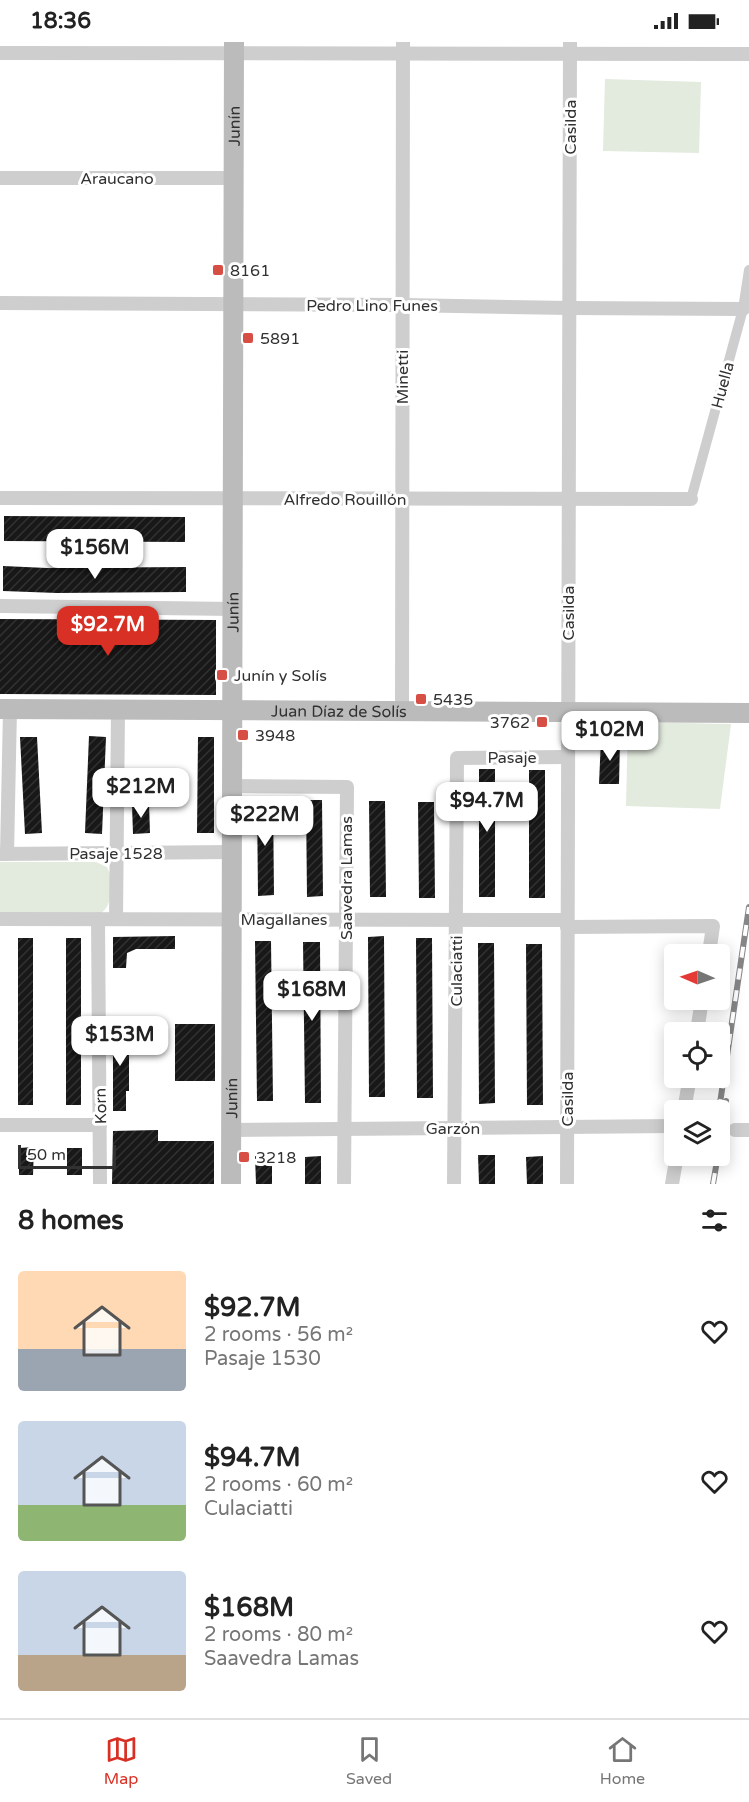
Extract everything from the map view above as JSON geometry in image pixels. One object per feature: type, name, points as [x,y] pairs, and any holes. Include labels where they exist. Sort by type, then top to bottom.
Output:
[{"type":"main road","name":"Junín","points":[[231,1184],[234,47]]},
{"type":"main road","name":"Juan Díaz de Solís","points":[[5,709],[749,713]]},
{"type":"street","points":[[0,52],[234,47],[570,48],[749,54]]},
{"type":"street","name":"Minetti","points":[[402,711],[403,48]]},
{"type":"street","name":"Casilda","points":[[567,1184],[570,48]]},
{"type":"street","name":"Araucano","points":[[0,178],[234,178]]},
{"type":"street","name":"Huella","points":[[691,499],[743,309],[749,270]]},
{"type":"street","name":"Pedro Lino Funes","points":[[0,303],[743,309]]},
{"type":"street","name":"Alfredo Rouillón","points":[[0,498],[691,499]]},
{"type":"street","points":[[0,606],[234,609]]},
{"type":"street","points":[[4,854],[5,709]]},
{"type":"street","points":[[116,919],[118,710]]},
{"type":"street","name":"Pasaje","points":[[457,758],[567,757]]},
{"type":"street","name":"Culaciatti","points":[[454,1184],[457,758]]},
{"type":"street","name":"Saavedra Lamas","points":[[233,786],[347,787],[344,1184]]},
{"type":"street","name":"Pasaje 1528","points":[[4,854],[233,852]]},
{"type":"street","name":"Magallanes","points":[[0,919],[456,920],[713,926],[710,944]]},
{"type":"street","name":"Korn","points":[[98,919],[100,1184]]},
{"type":"street","points":[[0,1125],[100,1125]]},
{"type":"street","name":"Garzón","points":[[231,1130],[664,1126]]},
{"type":"street","points":[[672,1184],[675,1166]]},
{"type":"shaded area","points":[[605,79],[701,82],[699,153],[603,151]]},
{"type":"shaded area","points":[[628,722],[731,724],[720,809],[626,806]]},
{"type":"shaded area","points":[[0,862],[96,862],[107,867],[110,874],[109,901],[100,914],[0,913]]},
{"type":"building","points":[[4,516],[185,517],[185,542],[4,541]]},
{"type":"building","points":[[3,566],[186,567],[186,592],[3,591]]},
{"type":"building","points":[[0,619],[216,620],[216,695],[0,694]]},
{"type":"building","points":[[89,736],[106,737],[102,834],[85,833]]},
{"type":"building","points":[[20,737],[37,737],[42,833],[25,834]]},
{"type":"building","points":[[198,737],[214,737],[214,833],[197,833]]},
{"type":"building","points":[[601,739],[620,740],[619,784],[599,784]]},
{"type":"building","points":[[479,769],[495,769],[495,897],[479,897]]},
{"type":"building","points":[[529,770],[545,770],[545,898],[529,898]]},
{"type":"building","points":[[257,799],[273,799],[274,895],[258,896]]},
{"type":"building","points":[[306,800],[322,800],[323,896],[307,897]]},
{"type":"building","points":[[369,801],[385,801],[386,897],[370,897]]},
{"type":"building","points":[[418,802],[434,802],[435,898],[419,898]]},
{"type":"building","points":[[149,804],[150,833],[133,834],[132,805]]},
{"type":"building","points":[[175,936],[175,949],[136,949],[127,953],[126,968],[113,968],[113,937]]},
{"type":"building","points":[[384,936],[385,1097],[369,1097],[368,937]]},
{"type":"building","points":[[18,938],[33,938],[33,1105],[18,1105]]},
{"type":"building","points":[[66,938],[81,938],[81,1105],[66,1105]]},
{"type":"building","points":[[416,938],[432,938],[433,1098],[417,1098]]},
{"type":"building","points":[[255,941],[271,941],[273,1101],[257,1101]]},
{"type":"building","points":[[303,942],[320,942],[321,1103],[305,1103]]},
{"type":"building","points":[[478,943],[494,943],[495,1103],[479,1104]]},
{"type":"building","points":[[526,944],[542,944],[543,1105],[527,1105]]},
{"type":"building","points":[[113,1023],[125,1024],[125,1035],[129,1035],[129,1091],[126,1091],[126,1111],[113,1111]]},
{"type":"building","points":[[175,1024],[215,1024],[215,1081],[175,1081]]},
{"type":"building","points":[[158,1130],[158,1141],[214,1141],[214,1184],[112,1184],[113,1131]]},
{"type":"building","points":[[34,1147],[33,1175],[19,1175],[19,1148]]},
{"type":"building","points":[[67,1148],[82,1148],[82,1175],[67,1175]]},
{"type":"building","points":[[478,1155],[495,1155],[495,1184],[479,1184]]},
{"type":"building","points":[[255,1156],[272,1156],[272,1184],[256,1184]]},
{"type":"building","points":[[321,1156],[321,1184],[305,1184],[305,1157]]},
{"type":"building","points":[[543,1156],[543,1184],[527,1184],[526,1157]]},
{"type":"railway","points":[[720,1100],[749,907]]},
{"type":"railway","points":[[713,1184],[716,1166]]},
{"type":"place","name":"8161","points":[[218,270]]},
{"type":"place","name":"5891","points":[[248,338]]},
{"type":"place","name":"Junín y Solís","points":[[222,675]]},
{"type":"place","name":"5435","points":[[421,699]]},
{"type":"place","name":"3762","points":[[542,722]]},
{"type":"place","name":"3948","points":[[243,735]]},
{"type":"place","name":"3218","points":[[244,1157]]}]
